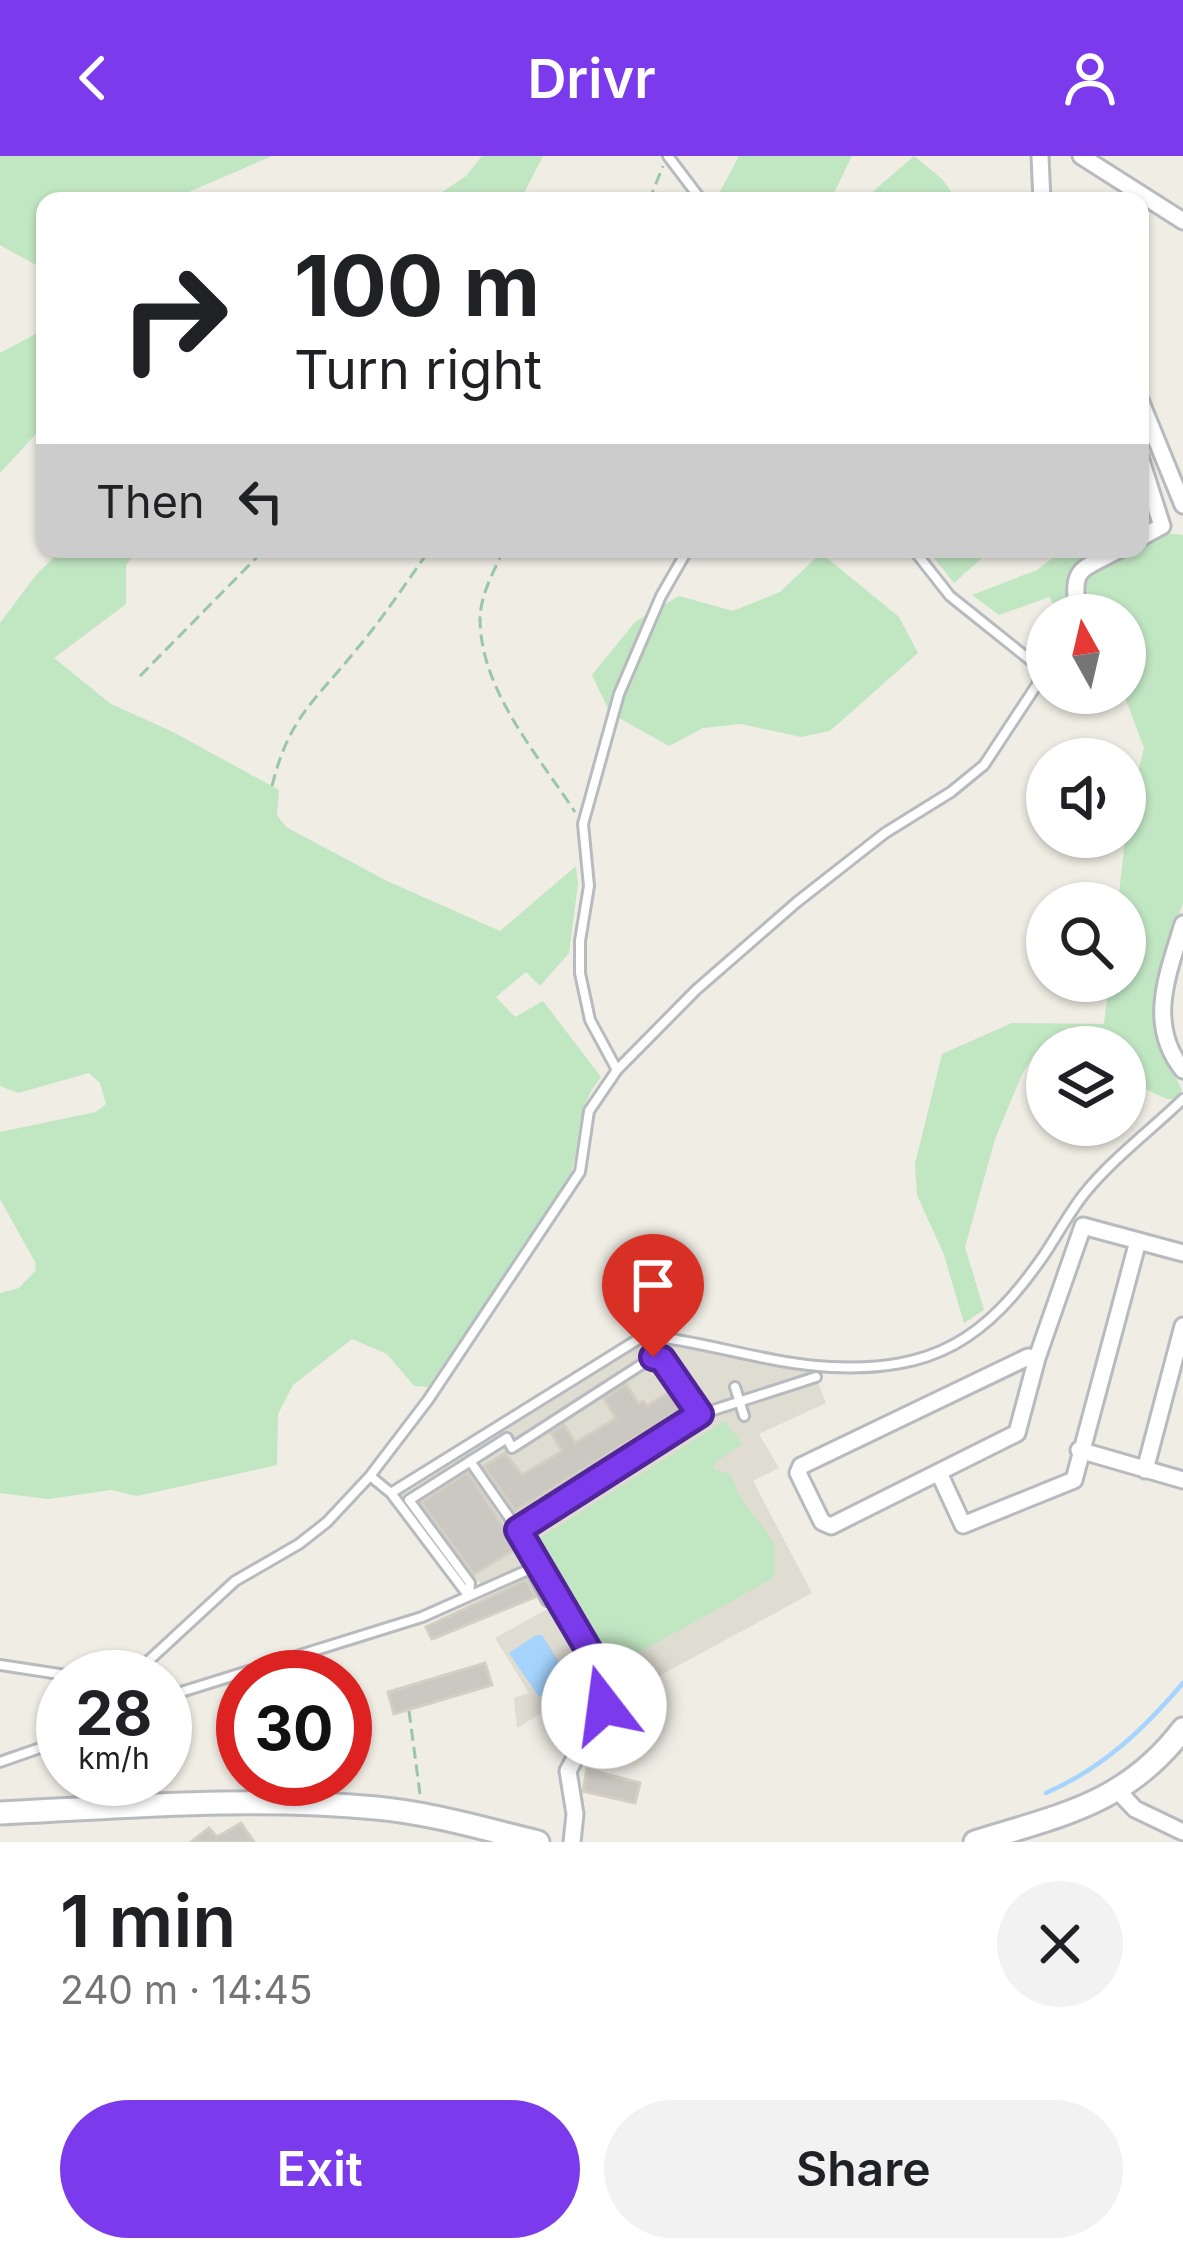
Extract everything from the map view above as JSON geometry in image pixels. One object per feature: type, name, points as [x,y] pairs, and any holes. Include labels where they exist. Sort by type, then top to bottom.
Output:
[{"type":"main road","points":[[975,1842],[1118,1791],[1146,1772],[1183,1729]]},
{"type":"main road","points":[[0,1813],[216,1805]]},
{"type":"main road","points":[[332,1806],[438,1817],[538,1842]]},
{"type":"street","points":[[1040,156],[1042,192]]},
{"type":"street","points":[[1081,156],[1137,192]]},
{"type":"street","points":[[1149,199],[1183,221]]},
{"type":"street","points":[[1149,422],[1183,505]]},
{"type":"street","points":[[1149,485],[1162,526],[1149,533]]},
{"type":"street","points":[[1075,594],[1073,581],[1078,572],[1104,558]]},
{"type":"street","points":[[1183,924],[1161,1000],[1164,1033],[1183,1070]]},
{"type":"street","points":[[1037,1358],[1028,1357],[801,1466],[798,1473],[822,1522],[831,1526],[1017,1433],[1037,1358],[1083,1226],[1183,1253]]},
{"type":"street","points":[[939,1473],[963,1525],[1074,1480],[1138,1241]]},
{"type":"street","points":[[1145,1470],[1183,1326]]},
{"type":"street","points":[[1079,1450],[1183,1480]]},
{"type":"street","points":[[572,1842],[568,1772],[608,1696],[604,1676],[574,1624]]},
{"type":"street","points":[[1118,1791],[1135,1808],[1183,1833],[1178,1842]]},
{"type":"lane","points":[[668,159],[695,192]]},
{"type":"lane","points":[[617,1070],[590,1020],[580,973],[589,886],[583,824],[619,694],[661,596],[683,558]]},
{"type":"lane","points":[[160,1650],[235,1581],[327,1522],[370,1476],[428,1400],[580,1172],[589,1111],[617,1070],[696,990],[797,902],[885,833],[985,765],[1038,683],[1040,668],[950,596],[920,558]]},
{"type":"lane","points":[[391,1493],[651,1336],[832,1367],[892,1366],[950,1349],[980,1329],[1030,1273],[1086,1191],[1183,1099]]},
{"type":"lane","points":[[469,1596],[470,1583],[409,1500],[507,1438],[512,1448],[653,1357],[662,1359],[700,1414]]},
{"type":"lane","points":[[518,1530],[700,1414],[816,1377]]},
{"type":"lane","points":[[735,1387],[743,1416]]},
{"type":"lane","points":[[470,1461],[574,1624]]},
{"type":"lane","points":[[370,1476],[391,1493],[469,1596]]},
{"type":"lane","points":[[192,1689],[391,1628],[530,1569],[548,1601]]},
{"type":"lane","points":[[0,1665],[36,1670]]},
{"type":"lane","points":[[0,1762],[36,1749]]},
{"type":"path","points":[[652,192],[668,159]]},
{"type":"path","points":[[140,676],[256,558]]},
{"type":"path","points":[[272,786],[295,721],[356,650],[423,558]]},
{"type":"path","points":[[499,558],[484,593],[480,620],[491,673],[504,702],[583,824]]},
{"type":"path","points":[[409,1711],[421,1802]]},
{"type":"shaded area","points":[[666,1342],[811,1370],[816,1377],[826,1403],[759,1434],[779,1468],[753,1481],[812,1593],[624,1695],[581,1621],[569,1628],[598,1678],[517,1728],[514,1698],[529,1693],[495,1638],[555,1605],[531,1562],[481,1584],[478,1580],[467,1585],[399,1497],[644,1343]]},
{"type":"green space","points":[[0,156],[272,156],[189,192],[36,192],[36,265],[0,245]]},
{"type":"green space","points":[[482,156],[543,156],[525,192],[442,192],[466,176]]},
{"type":"green space","points":[[739,156],[852,156],[834,192],[720,192]]},
{"type":"green space","points":[[914,156],[951,192],[872,192]]},
{"type":"green space","points":[[36,334],[36,434],[0,473],[0,353]]},
{"type":"green space","points":[[1183,535],[1183,903],[1153,997],[1160,1045],[1182,1090],[1177,1099],[1167,1099],[1146,1090],[1146,1026],[1026,1026],[1026,1068],[995,1139],[965,1247],[984,1310],[964,1323],[944,1255],[917,1195],[915,1164],[942,1054],[1012,1023],[1104,1024],[1107,1002],[1146,1002],[1146,882],[1120,882],[1123,858],[1146,858],[1146,738],[1140,738],[1131,714],[1146,714],[1146,594],[1026,594],[1026,605],[999,615],[972,595],[1037,570],[1052,558],[1149,558],[1149,536]]},
{"type":"green space","points":[[53,558],[132,558],[126,565],[126,604],[54,658],[111,704],[279,790],[277,815],[286,827],[387,881],[500,931],[576,866],[569,953],[540,986],[526,972],[496,997],[515,1017],[543,1001],[601,1077],[582,1115],[569,1180],[428,1387],[414,1386],[387,1354],[352,1339],[293,1385],[278,1414],[277,1465],[137,1496],[111,1490],[48,1499],[0,1493],[0,1293],[19,1288],[36,1270],[0,1199],[0,1132],[96,1112],[106,1104],[100,1083],[89,1073],[18,1093],[0,1086],[0,623]]},
{"type":"green space","points":[[816,558],[827,558],[899,617],[918,653],[830,731],[801,737],[741,724],[703,728],[669,746],[610,713],[592,675],[635,622],[679,596],[733,611],[780,592]]},
{"type":"green space","points":[[934,558],[982,558],[954,583]]},
{"type":"green space","points":[[725,1421],[742,1444],[714,1463],[713,1469],[730,1474],[745,1505],[771,1539],[773,1578],[615,1666],[540,1538]]},
{"type":"water","points":[[542,1635],[569,1678],[539,1697],[509,1653]]},
{"type":"building","points":[[626,1384],[639,1404],[643,1401],[647,1406],[669,1392],[680,1410],[515,1511],[484,1466],[505,1453],[522,1475],[562,1451],[551,1433],[564,1425],[575,1443],[616,1418],[604,1399]]},
{"type":"building","points":[[468,1472],[517,1548],[474,1574],[421,1502]]},
{"type":"building","points":[[526,1580],[535,1597],[432,1639],[426,1627]]},
{"type":"building","points":[[485,1663],[492,1685],[394,1714],[388,1692]]},
{"type":"building","points":[[587,1769],[640,1783],[635,1803],[583,1791]]},
{"type":"building","points":[[241,1823],[254,1842],[191,1842],[209,1828],[217,1837]]},
{"type":"waterway","points":[[1046,1793],[1121,1746],[1183,1683]]},
{"type":"route","points":[[604,1706],[608,1696],[604,1676],[518,1530],[700,1414],[662,1359],[653,1357]]}]
